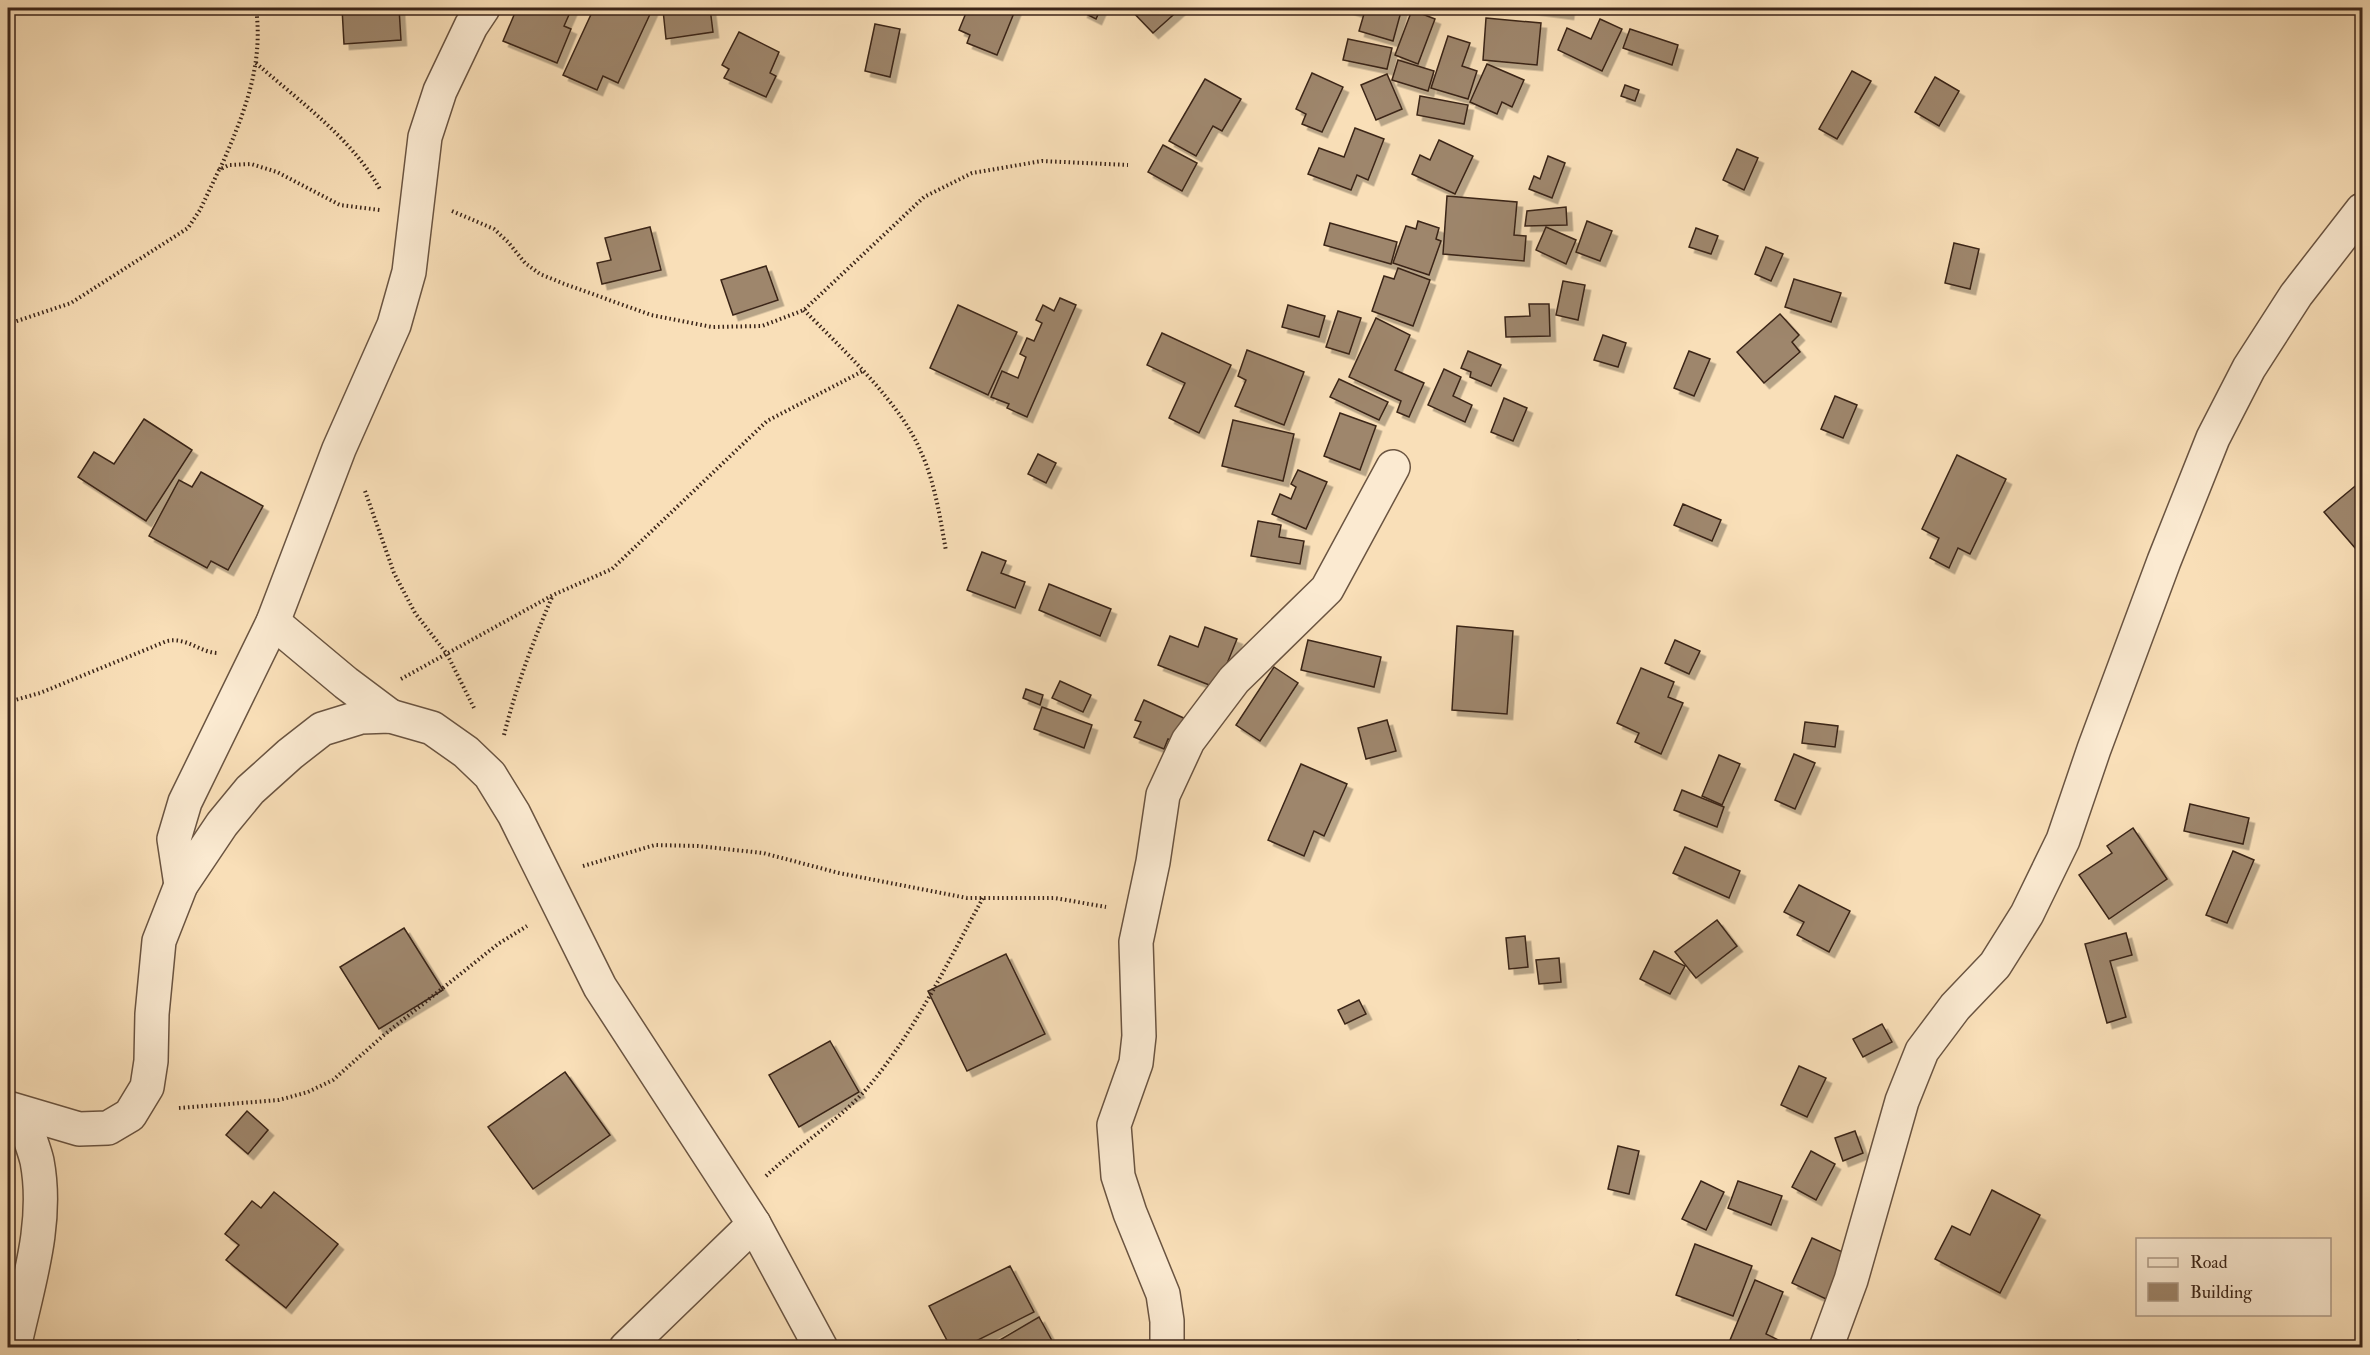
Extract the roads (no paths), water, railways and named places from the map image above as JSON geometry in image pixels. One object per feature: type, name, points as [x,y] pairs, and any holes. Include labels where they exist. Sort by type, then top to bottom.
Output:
[{"type":"street","points":[[181,885],[174,839],[185,802],[266,636],[339,449],[394,325],[408,272],[408,210],[425,137],[440,91],[471,26],[483,8]]},
{"type":"street","points":[[1826,1347],[1851,1280],[1902,1101],[1922,1051],[1955,1007],[1995,965],[2028,914],[2063,840],[2098,738],[2164,561],[2213,438],[2266,340],[2296,295],[2362,210]]},
{"type":"street","points":[[1167,1347],[1167,1321],[1163,1294],[1121,1186],[1114,1125],[1136,1063],[1139,1036],[1136,942],[1153,862],[1163,795],[1188,741],[1234,680],[1328,589],[1393,467]]},
{"type":"street","points":[[266,636],[379,707],[432,728],[466,752],[490,775],[514,814],[600,987],[746,1212],[820,1347]]},
{"type":"street","points":[[14,1111],[79,1129],[108,1128],[130,1115],[147,1087],[159,941],[181,885],[222,824],[243,798],[290,754],[322,729],[361,717],[379,707]]},
{"type":"street","points":[[14,1111],[36,1160],[40,1192],[39,1230],[14,1347]]},
{"type":"street","points":[[626,1347],[746,1212]]}]
